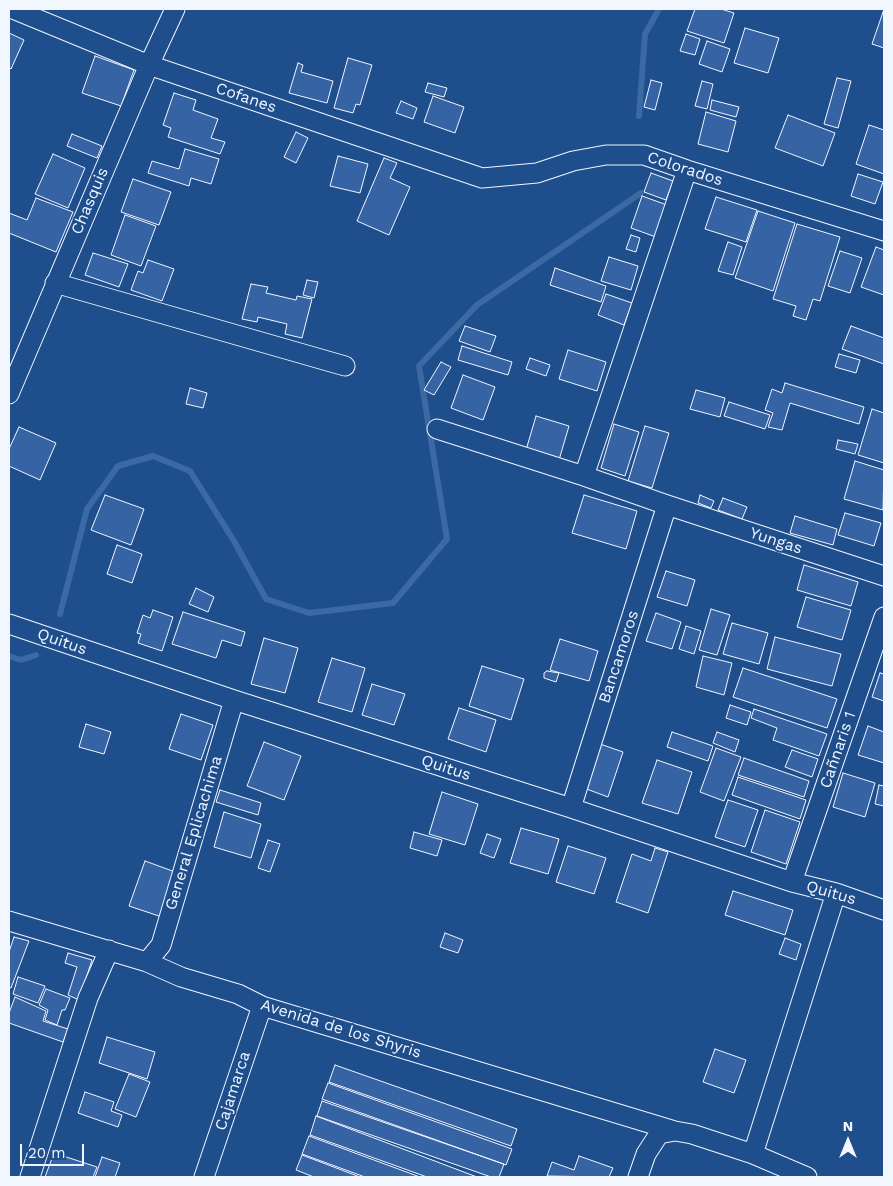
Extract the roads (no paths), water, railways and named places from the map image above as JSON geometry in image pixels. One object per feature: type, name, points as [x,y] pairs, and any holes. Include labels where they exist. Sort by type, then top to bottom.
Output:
[{"type":"street","name":"Cofanes","points":[[13,9],[149,65],[482,178]]},
{"type":"street","name":"Chasquis","points":[[9,394],[17,352],[55,283],[149,65],[176,9]]},
{"type":"street","name":"Colorados","points":[[482,178],[537,173],[573,162],[606,155],[644,155],[884,231]]},
{"type":"street","points":[[584,476],[687,170]]},
{"type":"street","points":[[55,283],[345,366]]},
{"type":"street","name":"Yungas","points":[[438,429],[884,576]]},
{"type":"street","name":"Bancamoros","points":[[571,808],[667,505]]},
{"type":"street","name":"Cañnaris 1","points":[[792,882],[884,617]]},
{"type":"street","name":"Quitus","points":[[9,624],[234,700],[571,808],[792,882],[836,893],[884,910]]},
{"type":"street","name":"General Eplicachima","points":[[147,962],[161,945],[234,700]]},
{"type":"street","points":[[754,1154],[836,893]]},
{"type":"street","name":"Avenida de los Shyris","points":[[9,921],[110,950],[147,962],[182,977],[238,994],[262,1006],[667,1133],[692,1134],[754,1154],[807,1177]]},
{"type":"street","points":[[30,1177],[88,998],[110,950]]},
{"type":"street","name":"Cajamarca","points":[[204,1177],[262,1006]]},
{"type":"street","points":[[638,1177],[646,1154],[667,1133]]},
{"type":"waterway","points":[[639,116],[645,34],[659,9]]},
{"type":"waterway","points":[[60,614],[87,509],[118,466],[153,456],[190,471],[234,541],[266,599],[309,613],[393,603],[447,539],[419,366],[477,305],[641,193]]},
{"type":"waterway","points":[[9,656],[21,660],[36,655]]}]
